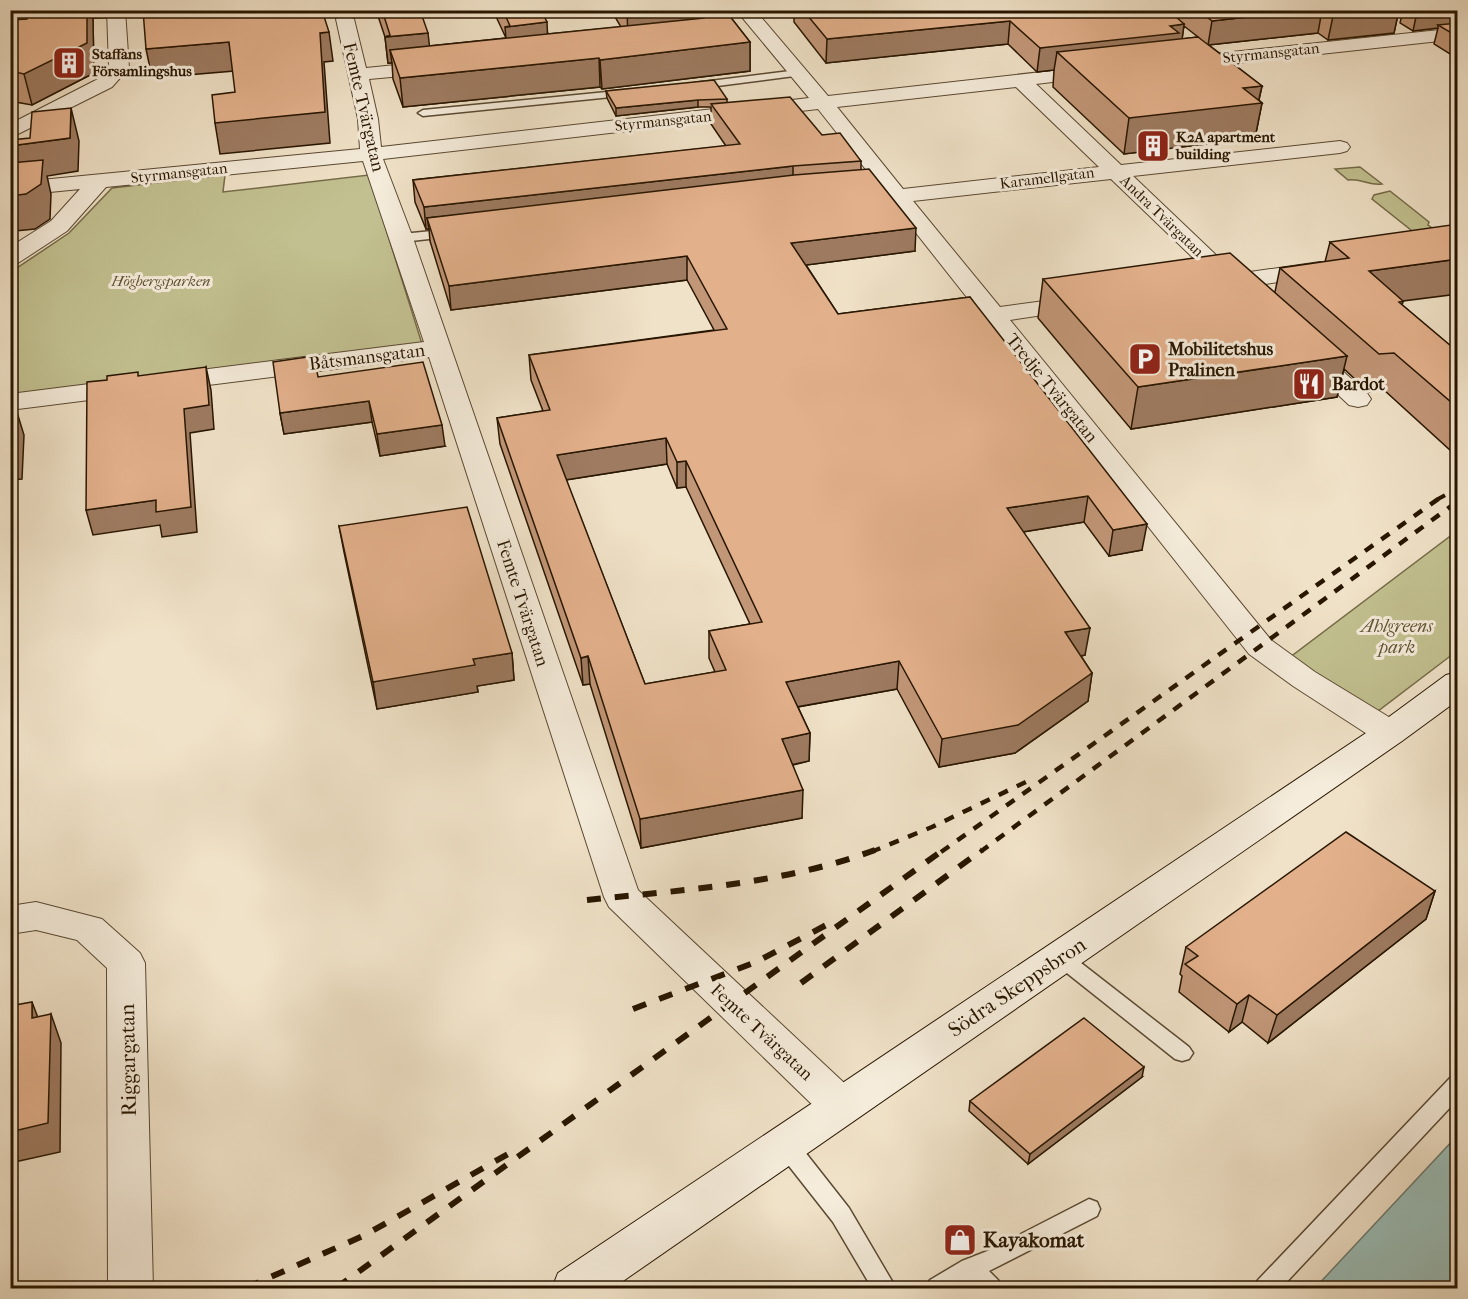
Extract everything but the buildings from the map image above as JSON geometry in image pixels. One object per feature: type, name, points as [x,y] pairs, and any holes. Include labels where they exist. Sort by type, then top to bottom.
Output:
[{"type":"street","points":[[10,15],[35,10]]},
{"type":"street","name":"Tredje Tvärgatan","points":[[745,10],[823,103],[888,189],[994,315],[1260,647],[1304,679],[1390,733]]},
{"type":"street","points":[[10,15],[122,11],[118,68],[105,83],[10,132]]},
{"type":"street","name":"Femte Tvärgatan","points":[[345,19],[356,75],[368,119],[371,154],[402,238],[622,897],[842,1106]]},
{"type":"street","name":"Styrmansgatan","points":[[1164,65],[1458,33]]},
{"type":"street","points":[[1194,46],[1211,60]]},
{"type":"street","points":[[356,75],[449,65]]},
{"type":"street","name":"Styrmansgatan","points":[[10,190],[371,154],[1116,70]]},
{"type":"street","name":"Andra Tvärgatan","points":[[1021,81],[1256,305]]},
{"type":"street","name":"Karamellgatan","points":[[888,189],[1115,170],[1340,147]]},
{"type":"street","points":[[10,258],[59,226],[100,181]]},
{"type":"street","points":[[1197,287],[1344,266]]},
{"type":"street","points":[[994,315],[1106,299]]},
{"type":"street","points":[[1290,336],[1358,399]]},
{"type":"street","name":"Båtsmansgatan","points":[[10,402],[439,348]]},
{"type":"street","name":"Södra Skeppsbron","points":[[575,1288],[1455,689]]},
{"type":"street","name":"Riggargatan","points":[[10,920],[36,916],[89,929],[126,963],[131,1288]]},
{"type":"lane","points":[[685,86],[798,73]]},
{"type":"lane","points":[[423,114],[634,92]]},
{"type":"lane","points":[[402,238],[460,232]]},
{"type":"lane","points":[[1060,957],[1182,1053]]},
{"type":"lane","points":[[1266,1288],[1458,1084]]},
{"type":"lane","points":[[786,1145],[841,1215],[884,1288]]},
{"type":"lane","points":[[938,1288],[970,1268],[998,1257],[1089,1209]]},
{"type":"lane","points":[[970,1268],[990,1288]]},
{"type":"green space","points":[[1360,167],[1382,184],[1348,180],[1335,169]]},
{"type":"green space","name":"Högbergsparken","points":[[225,175],[223,192],[369,175],[423,347],[11,397],[11,272],[69,233],[112,188]]},
{"type":"green space","points":[[1390,191],[1441,234],[1416,234],[1372,199],[1374,195]]},
{"type":"green space","name":"Ahlgreens park","points":[[1457,531],[1457,651],[1378,711],[1289,658]]},
{"type":"water","points":[[1457,1136],[1457,1288],[1315,1288]]},
{"type":"railway","points":[[1439,499],[1458,488]]},
{"type":"railway","points":[[941,852],[1439,499]]},
{"type":"railway","points":[[980,852],[1458,501]]},
{"type":"railway","points":[[871,852],[932,827],[1032,779]]},
{"type":"railway","points":[[587,900],[696,889],[769,878],[805,871],[875,850]]},
{"type":"railway","points":[[336,1288],[943,850]]},
{"type":"railway","points":[[801,983],[982,850]]},
{"type":"railway","points":[[633,1009],[756,962],[832,922]]},
{"type":"railway","points":[[246,1288],[365,1235],[508,1154]]},
{"type":"place","name":"Staffans Församlingshus","points":[[69,63]]},
{"type":"place","name":"K2A apartment building","points":[[1153,146]]},
{"type":"place","name":"Mobilitetshus Pralinen","points":[[1145,359]]},
{"type":"place","name":"Bardot","points":[[1309,384]]},
{"type":"place","name":"Kayakomat","points":[[960,1240]]}]
